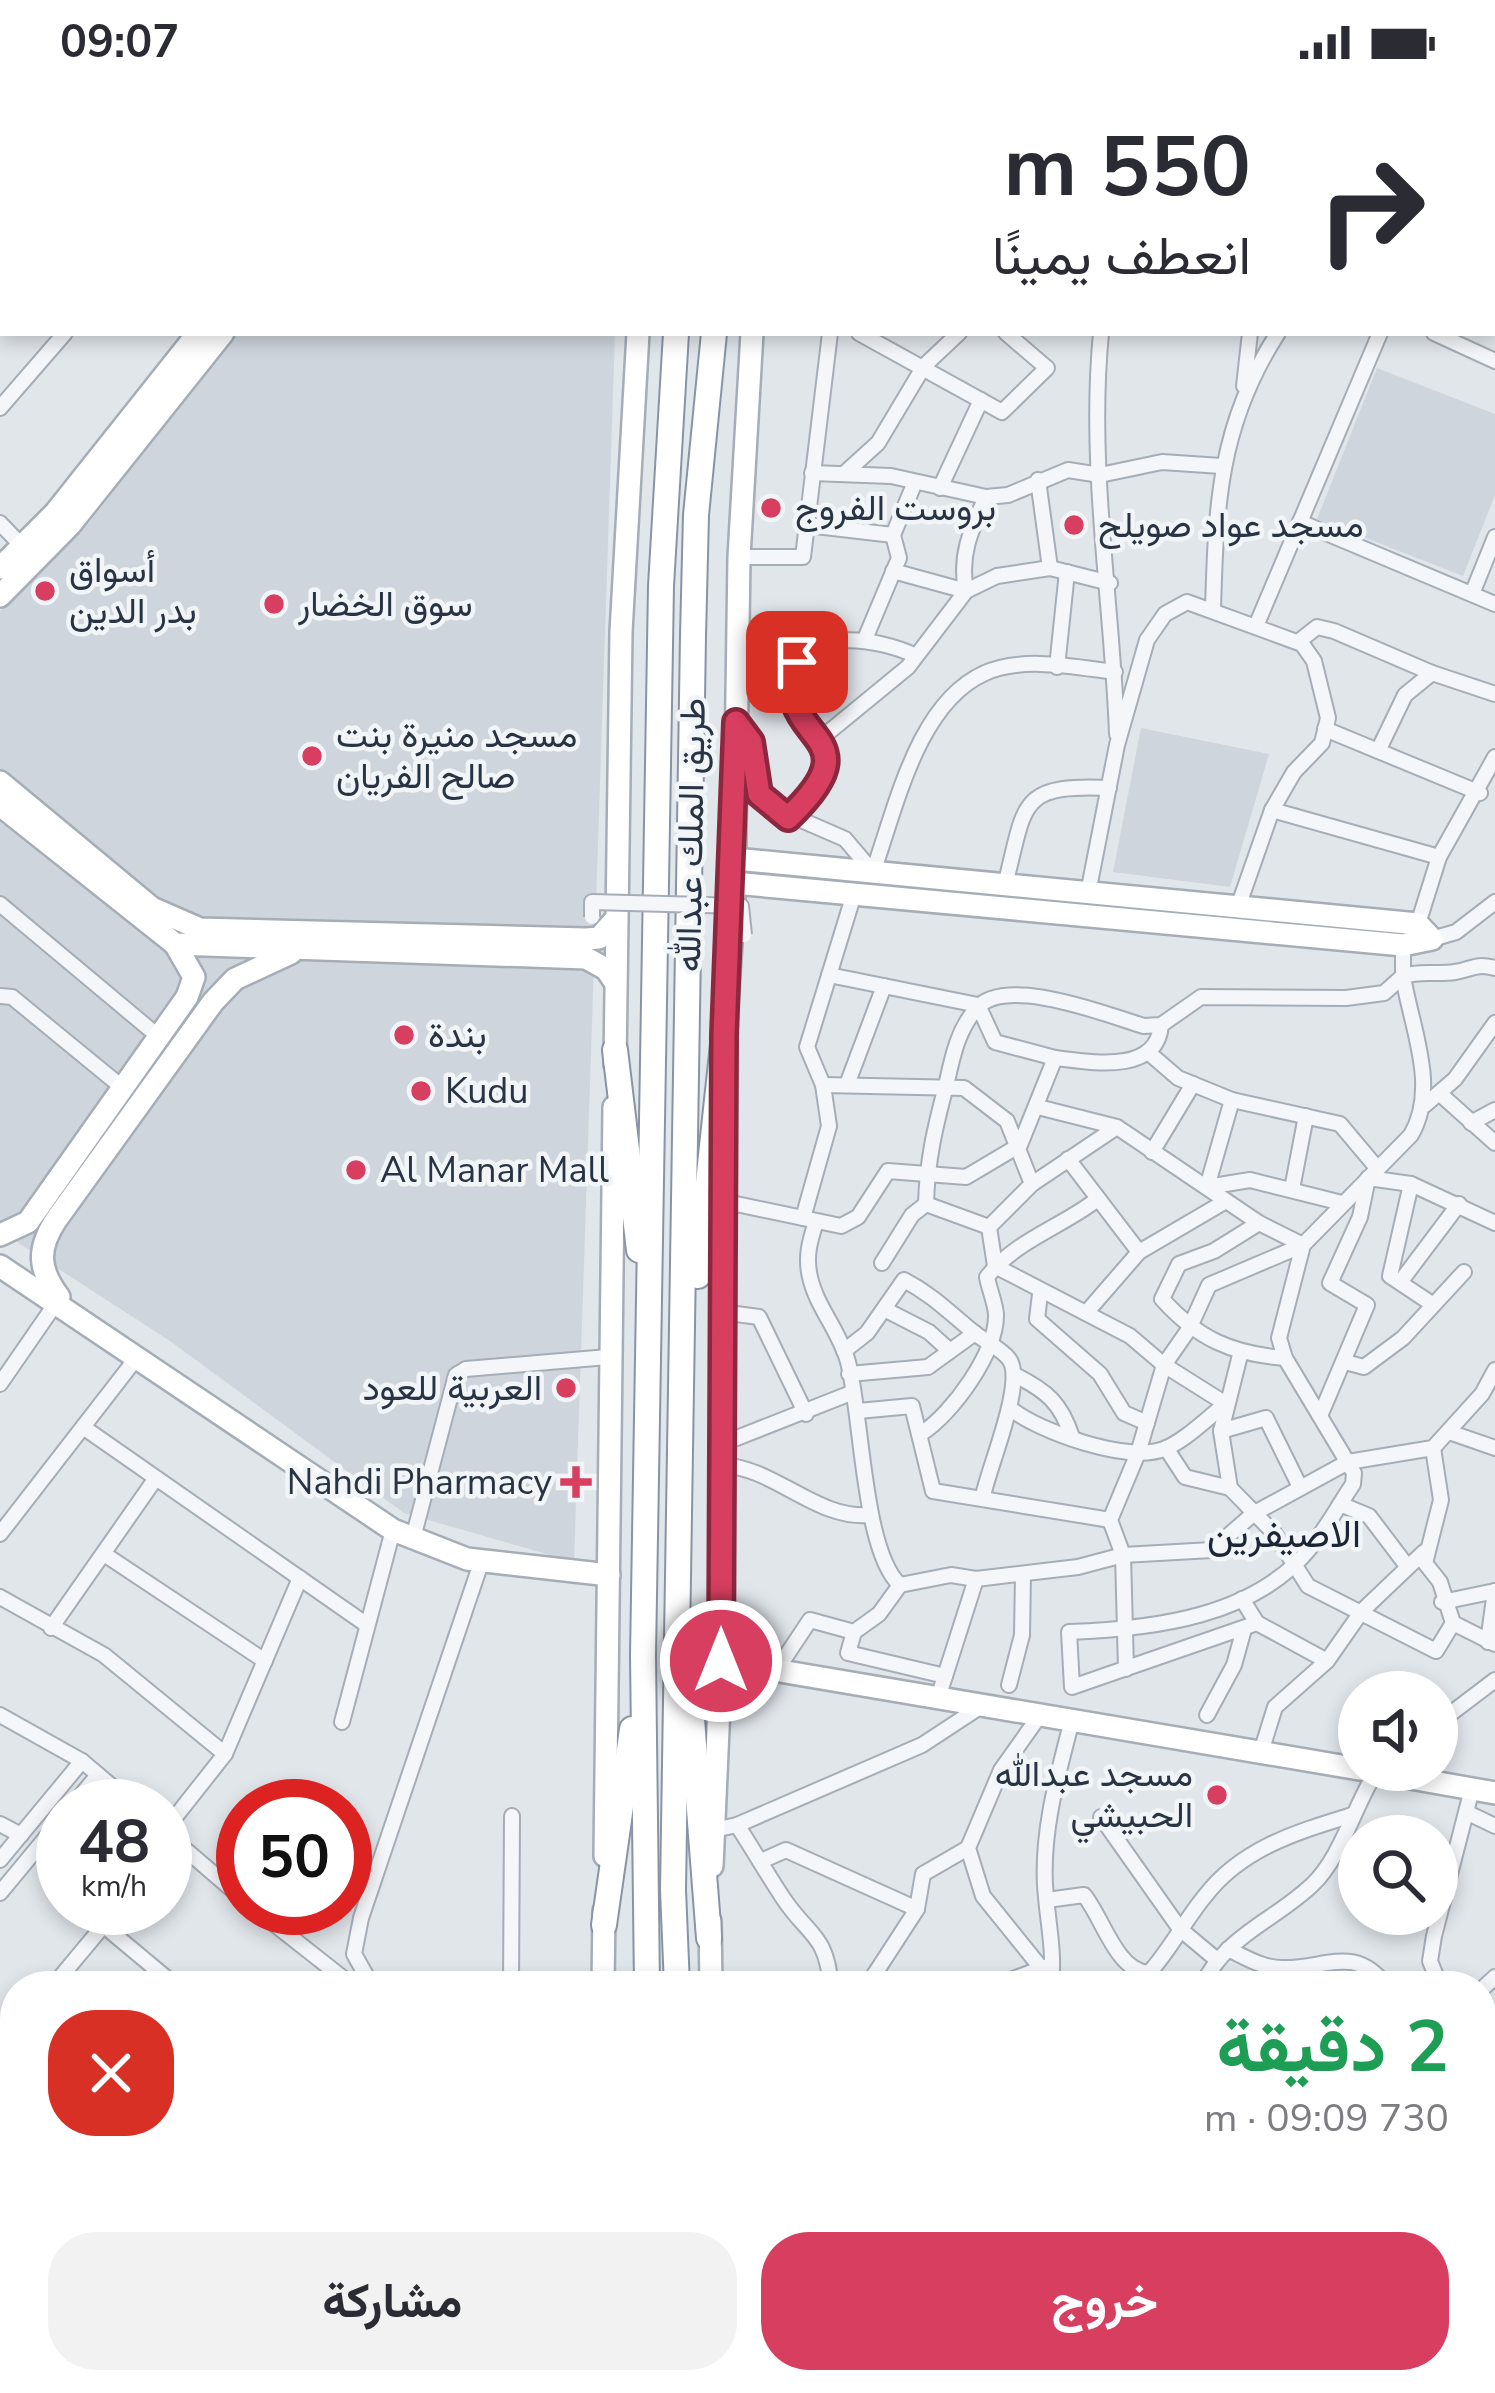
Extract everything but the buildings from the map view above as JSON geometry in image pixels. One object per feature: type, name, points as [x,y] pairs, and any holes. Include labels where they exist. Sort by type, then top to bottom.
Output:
[{"type":"highway","name":"طريق الملك عبدالله","points":[[647,1971],[643,1655],[661,586],[676,336]]},
{"type":"highway","name":"طريق الملك عبدالله","points":[[676,1971],[673,1890],[682,1597],[696,515],[713,336]]},
{"type":"highway","points":[[682,1422],[724,1035]]},
{"type":"highway","points":[[615,1050],[648,1331]]},
{"type":"highway","points":[[682,1597],[709,1938]]},
{"type":"highway","points":[[604,1925],[643,1655]]},
{"type":"main road","points":[[0,568],[55,513],[196,336]]},
{"type":"main road","points":[[0,596],[70,525],[221,336]]},
{"type":"main road","points":[[0,782],[152,908],[200,929],[599,938],[604,919],[638,336]]},
{"type":"main road","points":[[710,1971],[721,1661],[724,1035],[734,884],[739,556],[752,336]]},
{"type":"main road","points":[[0,806],[175,944],[194,977],[187,997],[28,1222],[0,1235]]},
{"type":"main road","points":[[734,859],[1238,907],[1425,932]]},
{"type":"main road","points":[[734,884],[1403,945],[1425,932]]},
{"type":"main road","points":[[603,1971],[615,1050],[615,982],[604,919]]},
{"type":"main road","points":[[175,944],[586,958],[606,969],[615,982]]},
{"type":"main road","points":[[63,1307],[46,1280],[42,1242],[212,1002],[236,979],[298,950]]},
{"type":"main road","points":[[0,1266],[403,1534],[482,1560],[609,1576]]},
{"type":"main road","points":[[721,1661],[941,1687],[983,1705],[1338,1765]]},
{"type":"street","points":[[0,408],[61,336]]},
{"type":"street","points":[[739,556],[803,557],[830,336]]},
{"type":"street","points":[[865,336],[1002,412],[1047,368],[1010,336]]},
{"type":"street","points":[[887,347],[895,336]]},
{"type":"street","points":[[846,472],[878,443],[923,366],[956,336]]},
{"type":"street","points":[[1101,336],[1095,400],[1118,746]]},
{"type":"street","points":[[1213,609],[1221,466],[1243,391],[1250,336]]},
{"type":"street","points":[[1243,391],[1276,336]]},
{"type":"street","points":[[1256,626],[1378,336]]},
{"type":"street","points":[[1441,336],[1495,361]]},
{"type":"street","points":[[940,488],[981,400]]},
{"type":"street","points":[[812,473],[846,472],[986,497],[1008,495],[1069,470],[1100,475],[1162,462],[1221,466]]},
{"type":"street","points":[[1038,480],[1049,568]]},
{"type":"street","points":[[865,639],[898,558],[893,535],[914,482]]},
{"type":"street","points":[[966,592],[962,568],[967,538],[986,497]]},
{"type":"street","points":[[1300,522],[1495,604]]},
{"type":"street","points":[[0,523],[22,546]]},
{"type":"street","points":[[806,525],[893,535]]},
{"type":"street","points":[[1472,594],[1495,537]]},
{"type":"street","points":[[819,740],[916,656],[966,592],[997,576],[1049,568],[1110,583]]},
{"type":"street","points":[[893,571],[966,592]]},
{"type":"street","points":[[1057,667],[1067,572]]},
{"type":"street","points":[[1088,892],[1118,746],[1147,640],[1165,614],[1187,602],[1298,642],[1314,661],[1326,705],[1322,742],[1294,772],[1272,810],[1238,907]]},
{"type":"street","points":[[1298,642],[1306,631],[1334,631],[1495,694]]},
{"type":"street","points":[[788,818],[814,793],[828,767],[828,751],[793,708],[789,684],[797,662],[829,641],[865,639],[916,656]]},
{"type":"street","points":[[736,722],[751,742],[759,794],[788,818],[845,839],[873,872],[926,735],[954,693],[986,673],[1020,665],[1115,672]]},
{"type":"street","points":[[1378,752],[1405,695],[1432,673]]},
{"type":"street","points":[[1325,729],[1480,793]]},
{"type":"street","points":[[1495,757],[1480,793],[1439,857],[1425,932],[1456,932],[1495,902]]},
{"type":"street","points":[[1005,885],[1024,813],[1035,798],[1047,788],[1109,788]]},
{"type":"street","points":[[1272,810],[1439,857]]},
{"type":"street","points":[[795,889],[799,865]]},
{"type":"street","points":[[854,894],[807,1047],[823,1085],[829,1126],[808,1249],[810,1279],[844,1351],[858,1412],[871,1515],[888,1574],[900,1585]]},
{"type":"street","points":[[604,919],[592,902],[741,906],[744,935]]},
{"type":"street","points":[[0,904],[159,1037]]},
{"type":"street","points":[[1403,945],[1403,976],[1422,1069],[1424,1106]]},
{"type":"street","points":[[829,975],[978,1005],[996,997],[1033,994],[1144,1026],[1161,1025],[1201,997],[1346,998],[1384,992],[1403,976],[1426,969],[1455,972],[1476,963],[1495,968]]},
{"type":"street","points":[[848,1082],[884,986]]},
{"type":"street","points":[[0,996],[12,997],[123,1088]]},
{"type":"street","points":[[978,1005],[995,1042],[1055,1058],[1105,1063],[1149,1053],[1160,1040],[1161,1025]]},
{"type":"street","points":[[882,1263],[926,1204],[928,1143],[951,1057],[978,1005]]},
{"type":"street","points":[[1126,1670],[1123,1555],[1110,1520],[1138,1453],[1164,1365],[1189,1329],[1209,1285],[1303,1245],[1411,1135],[1424,1106],[1489,1046],[1495,1023]]},
{"type":"street","points":[[1149,1053],[1158,1066],[1232,1100],[1340,1124],[1373,1173],[1460,1204],[1495,1223]]},
{"type":"street","points":[[722,1201],[842,1226],[858,1217],[888,1171],[966,1178],[1020,1145],[1055,1058]]},
{"type":"street","points":[[823,1085],[848,1082],[929,1091],[946,1084],[980,1097],[1006,1121],[1020,1145],[1032,1184]]},
{"type":"street","points":[[1152,1151],[1193,1084]]},
{"type":"street","points":[[1439,1093],[1495,1143]]},
{"type":"street","points":[[1207,1187],[1232,1100]]},
{"type":"street","points":[[1038,1107],[1117,1127],[1258,1222],[1303,1245]]},
{"type":"street","points":[[1471,1123],[1495,1110]]},
{"type":"street","points":[[1292,1189],[1306,1116]]},
{"type":"street","points":[[989,1227],[1032,1184],[1117,1127]]},
{"type":"street","points":[[1067,1159],[1139,1252]]},
{"type":"street","points":[[1320,1416],[1366,1305],[1330,1283],[1360,1217],[1373,1173]]},
{"type":"street","points":[[1207,1187],[1250,1180],[1342,1203]]},
{"type":"street","points":[[1411,1184],[1390,1276],[1432,1304]]},
{"type":"street","points":[[922,1433],[937,1424],[989,1344],[996,1316],[987,1277],[1095,1201]]},
{"type":"street","points":[[1086,1313],[1139,1252],[1226,1201]]},
{"type":"street","points":[[926,1204],[989,1227]]},
{"type":"street","points":[[1401,1281],[1460,1204]]},
{"type":"street","points":[[1258,1222],[1214,1251],[1179,1264],[1162,1299],[1189,1329],[1240,1355],[1285,1358]]},
{"type":"street","points":[[989,1227],[995,1267]]},
{"type":"street","points":[[1303,1245],[1279,1338],[1285,1358],[1348,1462],[1354,1484],[1309,1551],[1242,1599],[1215,1613],[1123,1630],[1069,1632],[1072,1687],[1251,1626],[1327,1660]]},
{"type":"street","points":[[995,1267],[1130,1336],[1164,1365],[1226,1404]]},
{"type":"street","points":[[1346,1362],[1364,1367],[1388,1352],[1463,1272]]},
{"type":"street","points":[[844,1351],[886,1310],[904,1280],[935,1296],[1009,1360],[1015,1375],[1011,1409],[992,1452],[983,1496]]},
{"type":"street","points":[[1040,1294],[1037,1319],[1100,1374],[1124,1413],[1147,1423]]},
{"type":"street","points":[[0,1384],[63,1307]]},
{"type":"street","points":[[886,1310],[929,1332],[950,1351]]},
{"type":"street","points":[[721,1312],[759,1317],[806,1414]]},
{"type":"street","points":[[849,1374],[928,1367],[975,1334]]},
{"type":"street","points":[[1240,1355],[1221,1431],[1230,1488],[1275,1534],[1291,1564],[1324,1598],[1362,1611],[1436,1651],[1454,1624]]},
{"type":"street","points":[[0,1534],[6,1514],[138,1356]]},
{"type":"street","points":[[342,1722],[367,1625],[456,1375],[466,1369],[608,1357]]},
{"type":"street","points":[[976,1580],[941,1687],[848,1653],[854,1632],[879,1614],[900,1585],[950,1576],[976,1580],[1023,1574],[1123,1555],[1184,1556],[1212,1550],[1253,1514],[1348,1462],[1433,1448],[1495,1372]]},
{"type":"street","points":[[1015,1375],[1042,1388],[1062,1407],[1072,1437]]},
{"type":"street","points":[[719,1455],[851,1394]]},
{"type":"street","points":[[1011,1409],[1036,1429],[1138,1453],[1166,1448],[1226,1404]]},
{"type":"street","points":[[858,1412],[912,1406],[933,1491],[1110,1520]]},
{"type":"street","points":[[1221,1431],[1266,1418],[1299,1485]]},
{"type":"street","points":[[83,1427],[367,1625]]},
{"type":"street","points":[[1449,1432],[1495,1448]]},
{"type":"street","points":[[1166,1448],[1185,1477],[1230,1488]]},
{"type":"street","points":[[1433,1448],[1442,1501],[1424,1552],[1425,1563],[1440,1582],[1442,1602],[1454,1624],[1492,1643],[1495,1591],[1442,1602]]},
{"type":"street","points":[[719,1455],[838,1514],[871,1515]]},
{"type":"street","points":[[51,1628],[156,1478]]},
{"type":"street","points":[[1340,1504],[1369,1516],[1407,1566]]},
{"type":"street","points":[[1261,1752],[1275,1708],[1327,1660],[1362,1611],[1424,1552]]},
{"type":"street","points":[[104,1554],[265,1660]]},
{"type":"street","points":[[364,1971],[355,1954],[361,1918],[482,1560]]},
{"type":"street","points":[[1009,1684],[1022,1635],[1023,1574]]},
{"type":"street","points":[[192,1802],[225,1754],[300,1578]]},
{"type":"street","points":[[0,1597],[104,1654],[225,1754]]},
{"type":"street","points":[[1207,1714],[1251,1626],[1242,1599]]},
{"type":"street","points":[[776,1671],[810,1619],[854,1632]]},
{"type":"street","points":[[1458,1708],[1495,1680]]},
{"type":"street","points":[[714,1830],[737,1825],[922,1745],[983,1705]]},
{"type":"street","points":[[0,1715],[82,1761],[103,1779]]},
{"type":"street","points":[[877,1971],[917,1909],[923,1874],[968,1848],[1001,1770],[1040,1715]]},
{"type":"street","points":[[1048,1971],[1055,1937],[1047,1900],[1045,1840],[1072,1720]]},
{"type":"street","points":[[0,1860],[82,1761]]},
{"type":"street","points":[[95,1779],[98,1775]]},
{"type":"street","points":[[1352,1815],[1361,1791]]},
{"type":"street","points":[[1434,1971],[1430,1961],[1434,1936],[1468,1813],[1484,1791]]},
{"type":"street","points":[[1468,1813],[1495,1826]]},
{"type":"street","points":[[511,1971],[512,1816]]},
{"type":"street","points":[[1101,1817],[1180,1929],[1222,1954],[1282,1969],[1356,1960],[1374,1971]]},
{"type":"street","points":[[1147,1971],[1209,1890],[1246,1856],[1288,1835],[1338,1819]]},
{"type":"street","points":[[0,1824],[21,1835]]},
{"type":"street","points":[[737,1825],[786,1902],[815,1930],[827,1950],[829,1971]]},
{"type":"street","points":[[1211,1971],[1222,1954],[1315,1883],[1338,1841]]},
{"type":"street","points":[[968,1848],[983,1896],[1047,1966]]},
{"type":"street","points":[[0,1893],[36,1850]]},
{"type":"street","points":[[761,1861],[786,1850],[917,1909]]},
{"type":"street","points":[[192,1858],[216,1877]]},
{"type":"street","points":[[1047,1900],[1084,1895],[1120,1954],[1139,1971]]},
{"type":"street","points":[[66,1971],[96,1935]]},
{"type":"street","points":[[116,1935],[158,1971]]},
{"type":"street","points":[[288,1935],[334,1971]]},
{"type":"street","points":[[1034,1971],[1047,1966]]},
{"type":"shaded area","points":[[235,336],[615,336],[574,1562],[404,1513],[170,1341],[0,1231],[0,611],[88,524]]},
{"type":"shaded area","points":[[1377,368],[1495,414],[1495,495],[1463,576],[1317,519]]},
{"type":"shaded area","points":[[1141,728],[1269,754],[1230,887],[1113,872]]},
{"type":"place","name":"بروست الفروج","points":[[771,508]]},
{"type":"place","name":"مسجد عواد صويلح","points":[[1074,525]]},
{"type":"place","name":"أسواق بدر الدين","points":[[45,591]]},
{"type":"place","name":"سوق الخضار","points":[[274,604]]},
{"type":"place","name":"مسجد منيرة بنت صالح الفريان","points":[[312,756]]},
{"type":"place","name":"بندة","points":[[404,1035]]},
{"type":"place","name":"Kudu","points":[[421,1091]]},
{"type":"place","name":"Al Manar Mall","points":[[356,1170]]},
{"type":"place","name":"العربية للعود","points":[[566,1388]]},
{"type":"place","name":"Nahdi Pharmacy","points":[[576,1482]]},
{"type":"place","name":"مسجد عبدالله الحبيشي","points":[[1217,1795]]},
{"type":"district","name":"الاصيفرين","points":[[1284,1534]]},
{"type":"route","points":[[721,1661],[724,1035],[734,884],[736,722],[751,742],[759,794],[788,818],[814,793],[828,767],[828,751],[793,708],[789,684],[797,662]]}]
